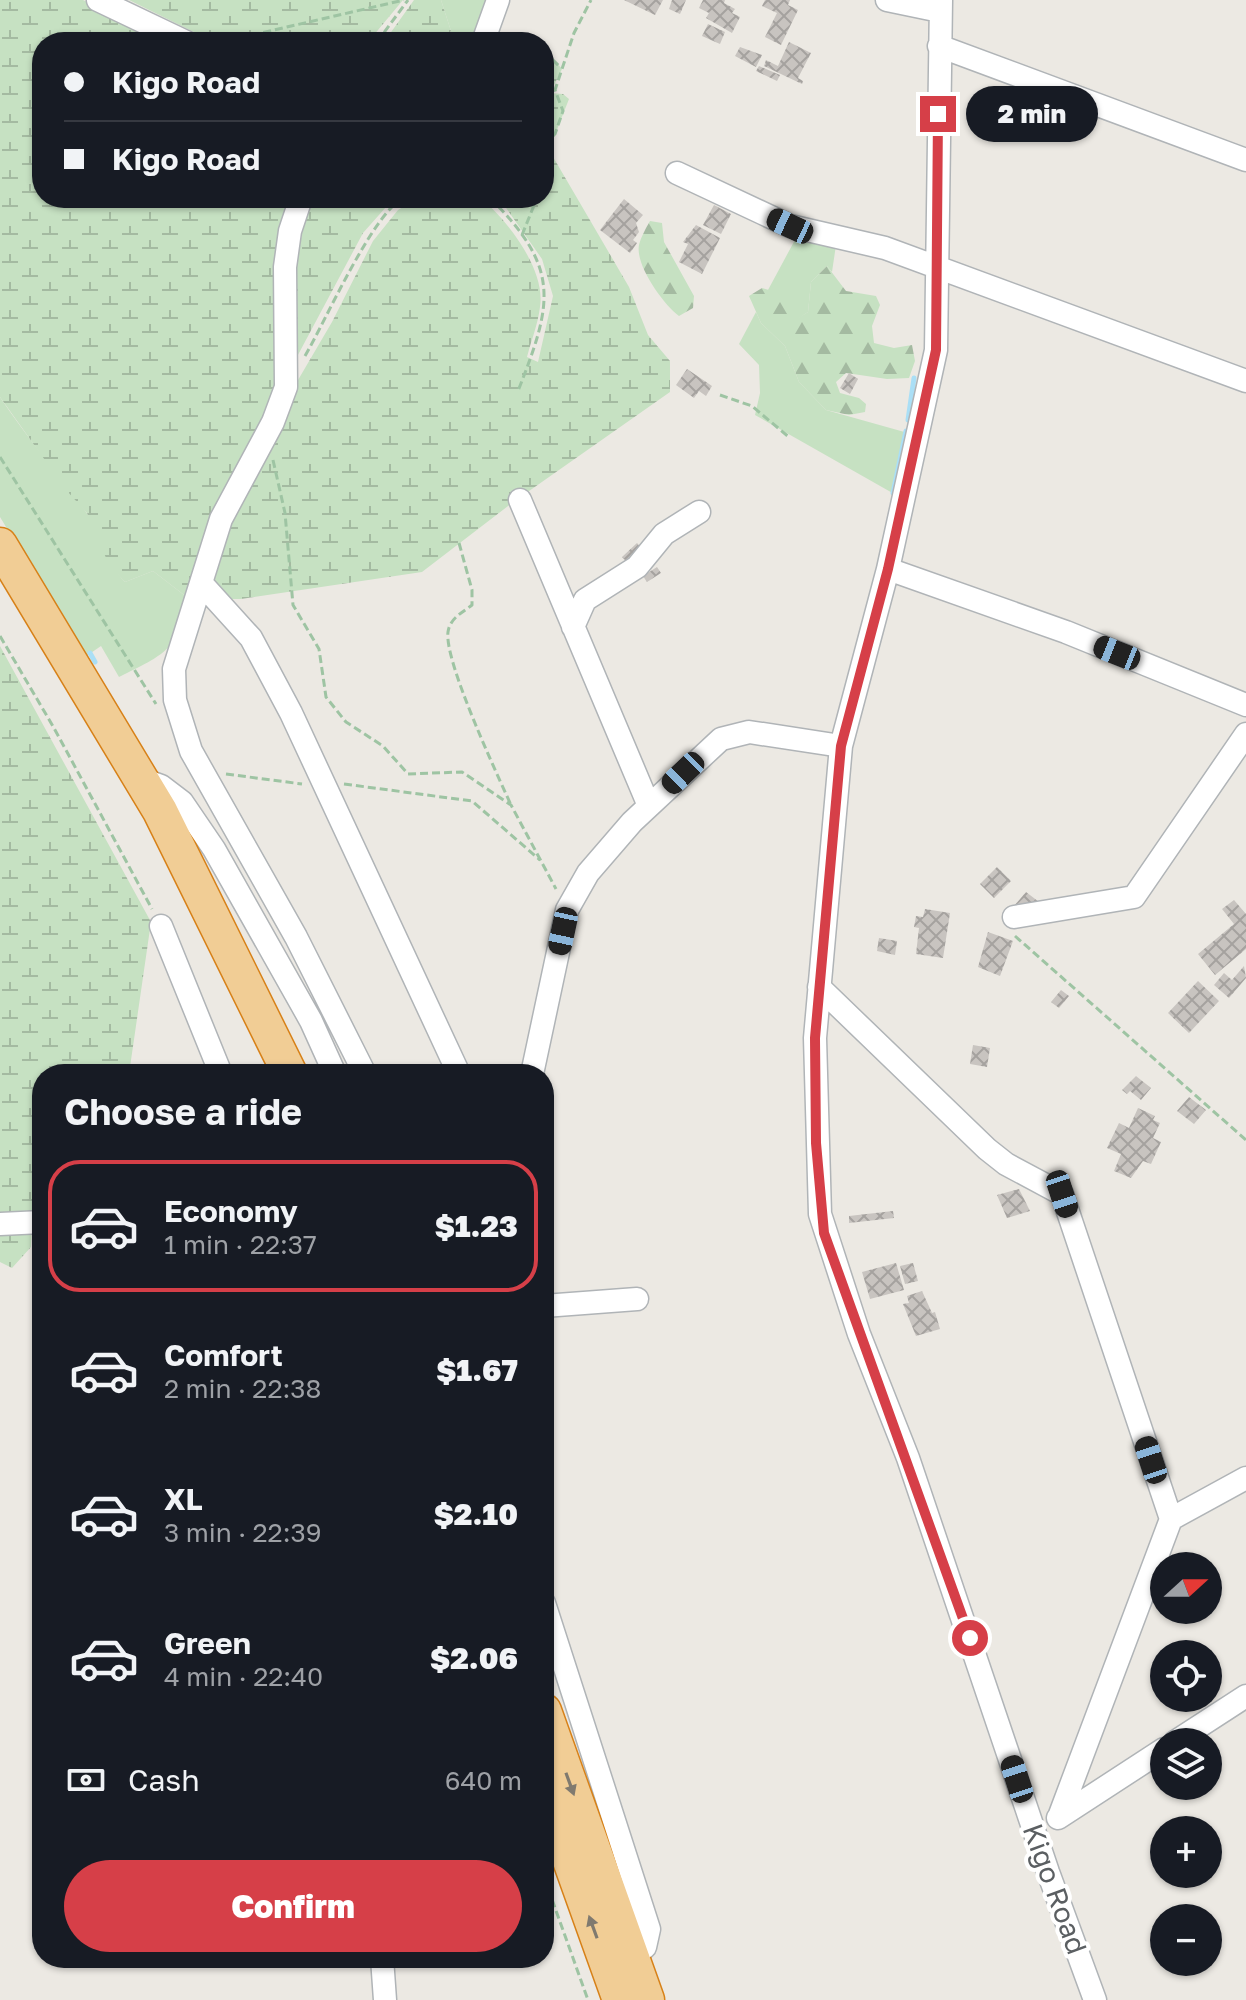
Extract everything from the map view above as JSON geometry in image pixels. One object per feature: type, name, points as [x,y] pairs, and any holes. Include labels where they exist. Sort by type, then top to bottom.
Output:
[{"type":"highway","points":[[0,545],[140,778],[219,925],[285,1064]]},
{"type":"highway","points":[[0,580],[86,722],[219,975],[260,1064]]},
{"type":"highway","points":[[554,1739],[647,2000]]},
{"type":"highway","points":[[554,1816],[620,2000]]},
{"type":"street","points":[[98,0],[165,32]]},
{"type":"street","points":[[492,32],[498,0]]},
{"type":"street","points":[[887,0],[940,6]]},
{"type":"street","name":"Kigo Road","points":[[940,6],[936,350],[888,569],[841,746],[819,987],[816,1143],[824,1233],[859,1334],[908,1458],[1095,2000]]},
{"type":"street","points":[[939,46],[1246,160]]},
{"type":"street","points":[[677,173],[790,226],[850,238],[936,267],[1246,381]]},
{"type":"street","points":[[298,208],[290,231],[285,267],[286,387],[267,433],[221,519],[174,669],[175,700],[191,751],[201,771],[296,937],[360,1064]]},
{"type":"street","points":[[520,500],[649,806]]},
{"type":"street","points":[[573,627],[585,600],[637,567],[664,534],[699,512]]},
{"type":"street","points":[[888,569],[1066,632],[1246,705]]},
{"type":"street","points":[[202,584],[251,638],[324,780],[454,1064]]},
{"type":"street","points":[[534,1064],[567,910],[588,873],[649,806],[706,750],[729,736],[749,732],[841,746]]},
{"type":"street","points":[[1012,924],[1134,897],[1246,734]]},
{"type":"street","points":[[140,778],[161,786],[182,802],[214,849],[311,1021],[330,1064]]},
{"type":"street","points":[[161,926],[217,1064]]},
{"type":"street","points":[[819,987],[987,1149],[1006,1164],[1062,1194],[1171,1519],[1059,1817]]},
{"type":"street","points":[[0,1224],[32,1222]]},
{"type":"street","points":[[554,1305],[637,1299]]},
{"type":"street","points":[[1171,1519],[1246,1478]]},
{"type":"street","points":[[554,1634],[649,1929],[645,1947],[632,1957]]},
{"type":"street","points":[[1197,1728],[1246,1696]]},
{"type":"street","points":[[1035,1832],[1150,1758]]},
{"type":"street","points":[[383,1968],[385,2000]]},
{"type":"path","points":[[266,32],[406,0]]},
{"type":"path","points":[[384,32],[406,0]]},
{"type":"path","points":[[554,135],[563,111],[555,90],[591,0]]},
{"type":"path","points":[[554,61],[562,69]]},
{"type":"path","points":[[286,387],[331,312],[367,239],[391,208]]},
{"type":"path","points":[[498,208],[537,260],[546,288],[544,315],[518,391]]},
{"type":"path","points":[[521,237],[533,208]]},
{"type":"path","points":[[720,395],[752,406],[790,438]]},
{"type":"path","points":[[267,433],[285,513],[293,605],[319,649],[326,697],[346,722],[383,746],[408,774],[462,772],[511,805]]},
{"type":"path","points":[[0,457],[121,644],[160,711]]},
{"type":"path","points":[[459,543],[472,590],[472,605],[451,620],[447,635],[468,705],[511,805],[567,910]]},
{"type":"path","points":[[0,636],[54,728],[161,926]]},
{"type":"path","points":[[201,771],[306,785],[324,780],[472,801],[510,830],[527,852],[540,860]]},
{"type":"path","points":[[1012,924],[1246,1140]]},
{"type":"path","points":[[554,1905],[588,2000]]},
{"type":"green space","points":[[0,0],[83,0],[148,32],[32,32],[32,208],[295,208],[281,389],[210,519],[188,598],[153,571],[125,582],[109,565],[87,513],[67,491],[0,397]]},
{"type":"green space","points":[[129,0],[403,0],[376,32],[194,32]]},
{"type":"green space","points":[[414,0],[441,0],[451,31],[450,32],[391,32]]},
{"type":"green space","points":[[441,0],[488,0],[476,32],[451,31]]},
{"type":"green space","points":[[554,60],[562,69],[554,85]]},
{"type":"green space","points":[[554,93],[563,94],[569,99],[554,137]]},
{"type":"green space","points":[[554,159],[629,287],[648,335],[670,361],[670,392],[512,503],[422,572],[241,599],[221,599],[212,586],[223,530],[291,392],[332,322],[373,241],[398,210],[491,208],[502,220],[523,247],[537,278],[540,307],[527,357],[538,362],[553,296],[542,259],[506,208],[554,208]]},
{"type":"green space","points":[[307,208],[385,208],[363,233],[291,368],[294,274]]},
{"type":"green space","points":[[650,221],[662,223],[664,242],[694,296],[693,308],[679,316],[658,294],[641,263],[639,245]]},
{"type":"green space","points":[[796,238],[836,245],[832,272],[827,266],[811,282],[808,312],[795,321],[768,290]]},
{"type":"green space","points":[[827,266],[846,291],[876,296],[880,305],[872,326],[874,343],[894,348],[912,345],[915,361],[909,378],[887,379],[846,373],[836,382],[840,393],[859,398],[866,404],[865,412],[849,415],[826,410],[799,382],[785,346],[761,323],[749,296],[762,288],[786,295],[795,320],[808,312],[811,282]]},
{"type":"green space","points":[[756,312],[761,323],[785,346],[799,382],[826,410],[908,433],[896,495],[755,415],[760,393],[759,365],[739,344]]},
{"type":"green space","points":[[0,397],[86,512],[112,565],[125,582],[153,571],[188,598],[179,629],[167,649],[119,677],[101,646],[85,657],[0,517]]},
{"type":"green space","points":[[0,646],[151,922],[130,1064],[32,1064],[31,1247],[12,1268],[0,1262]]},
{"type":"building","points":[[624,0],[663,0],[655,15]]},
{"type":"building","points":[[672,0],[686,0],[680,14],[669,9]]},
{"type":"building","points":[[703,0],[725,0],[724,3],[735,9],[732,13],[740,17],[732,33],[706,18],[709,13],[699,8]]},
{"type":"building","points":[[765,0],[790,0],[788,5],[798,10],[781,45],[765,37],[777,13],[762,6]]},
{"type":"building","points":[[708,24],[725,32],[720,44],[702,36]]},
{"type":"building","points":[[789,42],[811,53],[798,78],[803,81],[802,84],[764,66],[766,60],[778,66]]},
{"type":"building","points":[[740,47],[762,55],[756,67],[735,56]]},
{"type":"building","points":[[759,66],[780,75],[777,81],[756,71]]},
{"type":"building","points":[[624,199],[643,215],[636,223],[639,232],[633,240],[637,243],[630,253],[600,230]]},
{"type":"building","points":[[714,205],[731,214],[721,234],[703,225]]},
{"type":"building","points":[[696,225],[720,238],[702,274],[679,262],[688,244],[683,242]]},
{"type":"building","points":[[687,369],[712,386],[706,396],[699,391],[694,398],[676,385]]},
{"type":"building","points":[[849,373],[858,379],[850,394],[840,388]]},
{"type":"building","points":[[637,543],[642,549],[628,563],[622,557]]},
{"type":"building","points":[[657,567],[661,573],[647,582],[643,576]]},
{"type":"building","points":[[997,867],[1011,881],[994,898],[980,884]]},
{"type":"building","points":[[1026,892],[1043,905],[1025,927],[1008,913]]},
{"type":"building","points":[[1234,900],[1246,914],[1246,949],[1215,975],[1198,954],[1234,924],[1222,909]]},
{"type":"building","points":[[925,909],[950,913],[943,958],[916,954],[919,928],[914,927],[916,916],[923,917]]},
{"type":"building","points":[[988,932],[1013,941],[1000,976],[978,967]]},
{"type":"building","points":[[879,938],[897,941],[895,955],[877,951]]},
{"type":"building","points":[[1244,966],[1246,978],[1229,998],[1214,985],[1224,973],[1232,980]]},
{"type":"building","points":[[1198,981],[1219,1001],[1189,1033],[1168,1013]]},
{"type":"building","points":[[1061,990],[1069,996],[1059,1008],[1051,1002]]},
{"type":"building","points":[[973,1045],[990,1048],[987,1067],[970,1064]]},
{"type":"building","points":[[1136,1076],[1151,1088],[1141,1100],[1130,1091],[1127,1094],[1122,1090]]},
{"type":"building","points":[[1189,1097],[1206,1110],[1194,1124],[1177,1111]]},
{"type":"building","points":[[1138,1108],[1155,1116],[1153,1120],[1160,1123],[1153,1138],[1161,1142],[1151,1164],[1143,1161],[1131,1178],[1114,1171],[1121,1154],[1107,1148],[1119,1123],[1129,1128]]},
{"type":"building","points":[[1019,1189],[1030,1211],[1007,1218],[997,1195]]},
{"type":"building","points":[[893,1211],[894,1218],[849,1223],[849,1216]]},
{"type":"building","points":[[896,1263],[904,1290],[870,1299],[862,1272]]},
{"type":"building","points":[[913,1263],[918,1281],[905,1284],[900,1266]]},
{"type":"building","points":[[922,1291],[932,1313],[935,1312],[940,1329],[916,1336],[903,1304],[909,1303],[907,1296]]},
{"type":"waterway","points":[[908,420],[914,378]]},
{"type":"waterway","points":[[893,493],[906,431]]},
{"type":"waterway","points":[[90,653],[95,662]]},
{"type":"route","points":[[938,114],[936,350],[888,569],[841,746],[815,1038],[816,1143],[824,1233],[859,1334],[908,1458],[970,1638]]}]
